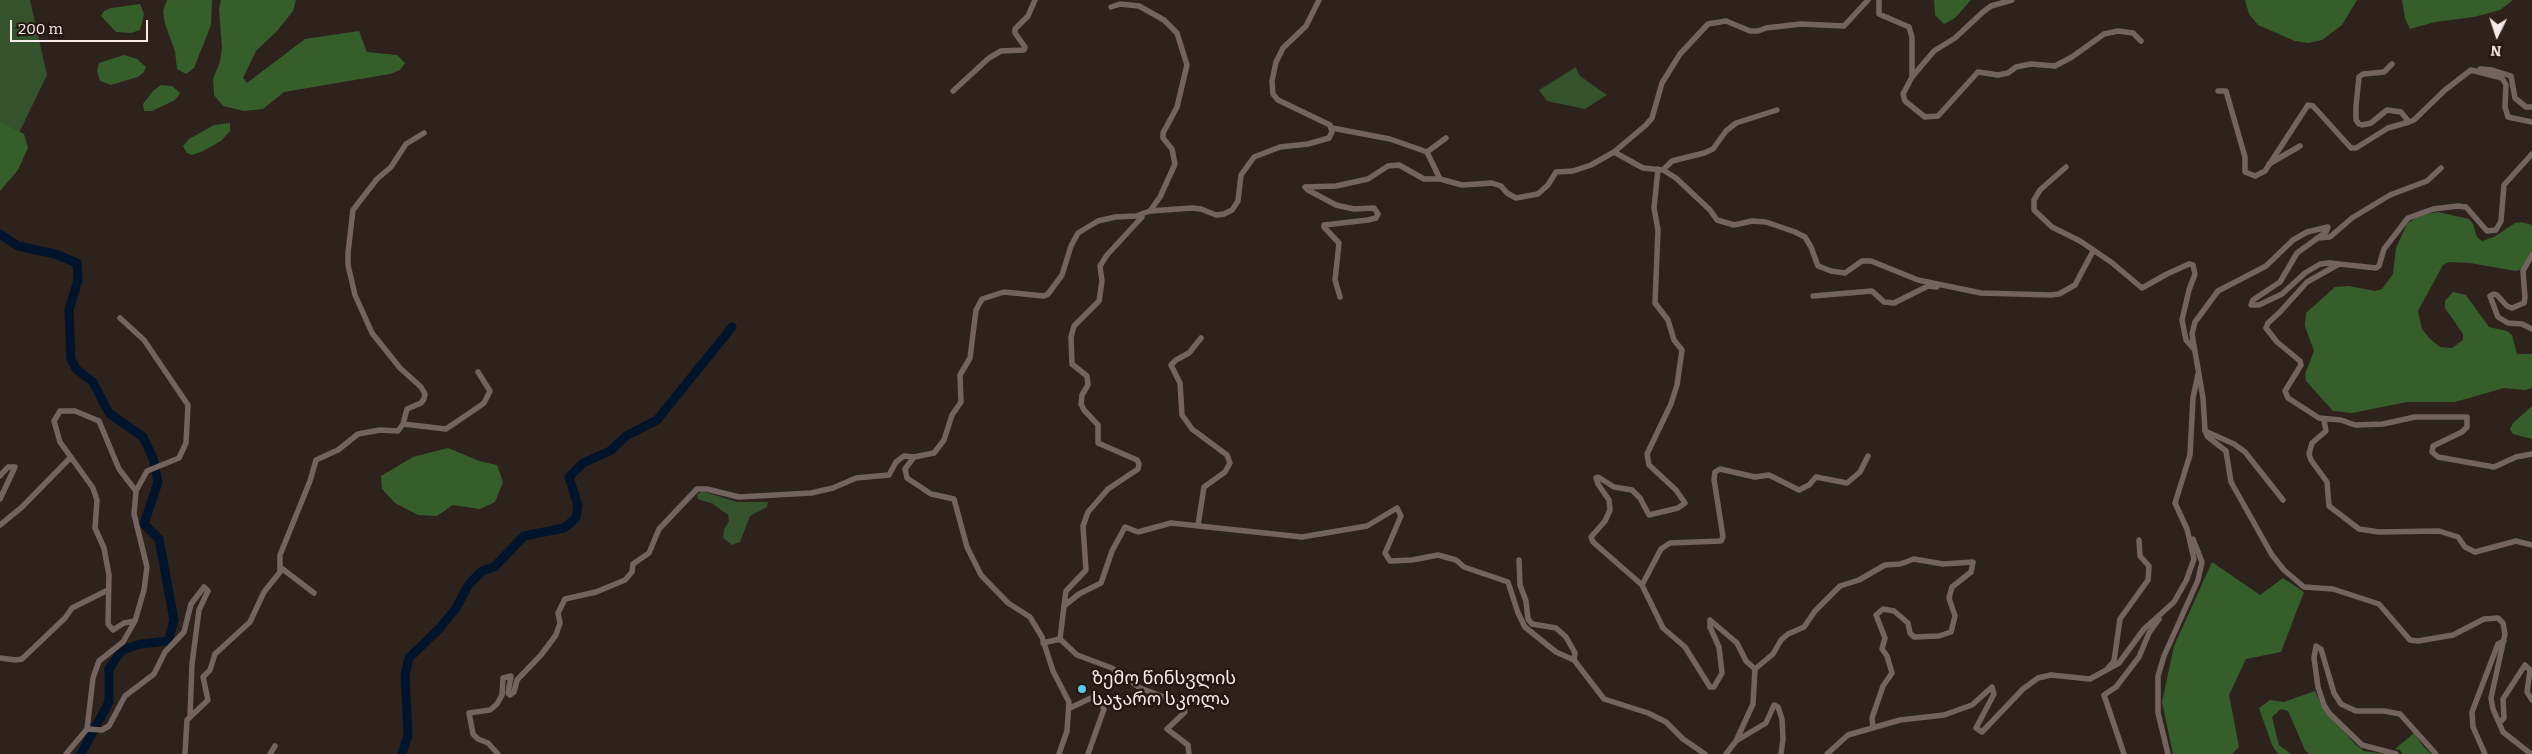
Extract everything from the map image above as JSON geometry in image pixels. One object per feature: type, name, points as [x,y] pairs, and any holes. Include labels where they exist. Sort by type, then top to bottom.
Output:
[{"type":"street","points":[[953,91],[989,58],[1001,51],[1024,50],[1025,47],[1014,33],[1015,29],[1028,16],[1035,0]]},
{"type":"street","points":[[1319,0],[1306,26],[1283,48],[1276,62],[1272,82],[1273,94],[1284,105],[1332,128],[1390,139],[1427,152],[1440,179]]},
{"type":"street","points":[[1340,297],[1335,280],[1339,243],[1324,225],[1368,220],[1376,218],[1378,214],[1374,208],[1354,209],[1336,205],[1305,187],[1336,186],[1368,179],[1388,166],[1405,166],[1420,178],[1440,179],[1462,185],[1492,183],[1501,186],[1507,193],[1516,198],[1538,194],[1548,185],[1556,172],[1580,169],[1614,152],[1646,125],[1652,118],[1662,82],[1680,54],[1708,24],[1726,21],[1750,31],[1801,24],[1844,26],[1868,0]]},
{"type":"street","points":[[1879,0],[1879,14],[1909,27],[1912,37],[1912,77]]},
{"type":"street","points":[[2012,0],[1991,6],[1955,38],[1934,51],[1912,77],[1903,94],[1906,101],[1925,117],[1938,116],[1978,72],[1992,72],[1998,75],[2008,73],[2016,67],[2030,64],[2055,66],[2072,57],[2104,34],[2118,30],[2133,33],[2141,41]]},
{"type":"street","points":[[1060,639],[1066,591],[1086,570],[1083,526],[1088,512],[1108,489],[1138,469],[1139,464],[1137,460],[1098,443],[1098,425],[1081,404],[1082,395],[1088,385],[1087,376],[1072,364],[1071,337],[1074,326],[1099,301],[1102,281],[1100,266],[1137,220],[1150,211],[1165,188],[1175,164],[1172,149],[1163,138],[1163,133],[1177,106],[1187,65],[1177,33],[1164,20],[1139,6],[1120,4],[1111,7]]},
{"type":"street","points":[[2392,64],[2384,72],[2361,75],[2356,120],[2362,125],[2366,125],[2387,110],[2401,112],[2409,122]]},
{"type":"street","points":[[2471,70],[2502,78],[2506,85],[2505,107],[2508,117],[2532,122]]},
{"type":"street","points":[[2218,91],[2226,91],[2245,157],[2245,172],[2256,176],[2265,171],[2308,105],[2313,106],[2351,148],[2356,148],[2388,128],[2414,120],[2445,90],[2471,70],[2492,70],[2511,76],[2515,98],[2526,107],[2532,107]]},
{"type":"street","points":[[1755,669],[1746,661],[1737,643],[1710,620],[1710,627],[1719,647],[1722,673],[1714,687],[1710,687],[1685,646],[1663,628],[1642,585],[1592,542],[1591,537],[1606,521],[1610,510],[1609,500],[1598,484],[1596,478],[1598,477],[1614,487],[1632,490],[1640,498],[1649,515],[1678,508],[1685,503],[1676,490],[1649,465],[1647,454],[1671,404],[1677,385],[1682,350],[1674,340],[1668,320],[1655,303],[1658,230],[1654,208],[1661,170],[1672,161],[1704,153],[1712,149],[1726,131],[1736,123],[1777,110]]},
{"type":"street","points":[[498,754],[488,743],[478,739],[473,734],[469,713],[490,710],[497,704],[502,695],[504,678],[510,676],[508,693],[510,695],[514,692],[517,680],[541,655],[556,635],[560,623],[558,614],[565,599],[596,592],[624,580],[632,572],[633,564],[649,553],[659,529],[697,489],[707,489],[739,497],[811,493],[833,488],[856,478],[889,475],[896,462],[904,456],[914,458],[934,453],[944,440],[952,415],[961,402],[960,375],[970,358],[976,310],[982,299],[1004,292],[1044,296],[1056,286],[1071,246],[1083,228],[1104,219],[1136,216],[1150,211],[1192,208],[1201,208],[1216,215],[1224,214],[1232,210],[1238,201],[1241,175],[1254,157],[1286,146],[1323,142],[1329,138],[1332,128]]},
{"type":"street","points":[[185,754],[187,720],[208,700],[202,682],[203,677],[210,670],[215,654],[250,622],[264,592],[280,572],[280,555],[285,539],[310,480],[316,460],[338,450],[358,434],[380,430],[398,431],[403,424],[407,409],[421,403],[425,394],[413,378],[400,368],[372,333],[355,295],[348,265],[352,210],[377,179],[391,167],[406,144],[424,133]]},
{"type":"street","points":[[1427,152],[1446,138]]},
{"type":"street","points":[[2267,166],[2300,146]]},
{"type":"street","points":[[1614,152],[1643,168],[1661,170],[1704,204],[1717,220],[1734,225],[1752,220],[1766,222],[1785,227],[1805,237],[1818,266],[1845,273],[1862,261],[1871,261],[1918,280],[1981,293],[2059,294],[2075,285],[2093,251]]},
{"type":"street","points":[[2531,754],[2503,732],[2491,698],[2504,641],[2505,629],[2503,623],[2498,618],[2484,619],[2453,635],[2433,640],[2410,640],[2379,604],[2333,589],[2304,587],[2284,570],[2264,544],[2231,482],[2226,451],[2208,437],[2205,431],[2199,372],[2192,334],[2195,322],[2218,291],[2266,266],[2293,240],[2307,232],[2328,228],[2326,232],[2297,253],[2280,282],[2253,300],[2251,305],[2255,306],[2282,294],[2305,273],[2320,264],[2339,263],[2367,268],[2379,266],[2384,249],[2408,218],[2433,209],[2466,207],[2488,231],[2496,230],[2501,221],[2504,184],[2532,154]]},
{"type":"street","points":[[2066,168],[2040,190],[2034,200],[2034,210],[2052,227],[2080,241],[2121,270],[2142,288],[2189,264],[2193,265],[2195,274],[2188,290],[2182,320],[2186,340],[2194,348]]},
{"type":"street","points":[[2317,238],[2330,238],[2352,218],[2390,195],[2427,180],[2441,168]]},
{"type":"street","points":[[2532,255],[2523,271],[2524,303],[2512,308],[2507,306],[2498,295],[2490,296],[2498,317],[2508,323],[2522,324],[2532,329]]},
{"type":"street","points":[[2339,263],[2307,282],[2280,312],[2270,320],[2266,328],[2281,346],[2300,361],[2301,364],[2285,391],[2288,398],[2324,420],[2341,420],[2355,424],[2383,424],[2415,417],[2467,417],[2467,427],[2454,437],[2433,446],[2434,455],[2494,467],[2516,457],[2532,454]]},
{"type":"street","points":[[1813,296],[1872,291],[1884,302],[1894,304],[1928,286],[1945,288],[1947,285]]},
{"type":"street","points":[[91,730],[93,678],[99,661],[123,642],[135,621],[144,590],[147,567],[134,514],[136,491],[148,471],[162,463],[179,458],[186,443],[188,405],[144,340],[120,318]]},
{"type":"street","points":[[1198,525],[1204,487],[1224,472],[1230,463],[1227,455],[1192,429],[1182,415],[1180,383],[1171,366],[1176,360],[1189,353],[1201,338]]},
{"type":"street","points":[[403,424],[446,429],[474,410],[484,403],[490,391],[478,372]]},
{"type":"street","points":[[2168,754],[2158,713],[2158,676],[2164,656],[2198,580],[2202,562],[2176,503],[2190,454],[2193,398],[2199,372]]},
{"type":"street","points":[[135,621],[124,623],[118,629],[109,628],[109,575],[104,548],[95,528],[97,500],[93,488],[60,442],[54,421],[60,411],[75,411],[99,420],[119,469],[136,491]]},
{"type":"street","points":[[2324,420],[2326,431],[2312,443],[2309,454],[2311,460],[2327,482],[2329,506],[2359,529],[2379,532],[2439,531],[2458,537],[2465,547],[2475,552],[2516,541],[2532,545]]},
{"type":"street","points":[[2205,431],[2245,452],[2283,500]]},
{"type":"street","points":[[1642,585],[1661,549],[1670,543],[1721,541],[1723,537],[1714,479],[1715,472],[1720,469],[1754,476],[1769,475],[1799,490],[1809,485],[1816,477],[1847,483],[1860,472],[1868,456]]},
{"type":"street","points":[[0,525],[22,507],[71,457]]},
{"type":"street","points":[[914,458],[905,469],[907,478],[931,494],[954,499],[967,547],[981,575],[1008,603],[1030,617],[1042,637],[1052,671],[1070,702],[1067,731],[1058,754]]},
{"type":"street","points":[[0,476],[8,467],[14,467],[0,499]]},
{"type":"street","points":[[1064,606],[1079,594],[1101,583],[1112,551],[1125,527],[1138,532],[1171,523],[1198,525],[1222,530],[1302,537],[1367,526],[1397,508],[1401,516],[1385,553],[1390,561],[1438,556],[1456,560],[1464,567],[1508,582],[1518,613],[1525,627],[1556,652],[1574,660],[1604,699],[1648,713],[1666,722],[1683,739],[1704,754]]},
{"type":"street","points":[[2124,754],[2104,695],[2123,679],[2139,657],[2149,633],[2174,602],[2186,581],[2194,559],[2187,529]]},
{"type":"street","points":[[2102,674],[2114,660],[2120,618],[2148,580],[2149,566],[2140,556],[2138,540]]},
{"type":"street","points":[[1726,754],[1736,741],[1753,704],[1755,669],[1773,654],[1781,640],[1804,627],[1815,611],[1840,586],[1859,580],[1884,565],[1900,564],[1914,559],[1944,564],[1973,562],[1971,572],[1952,587],[1949,598],[1955,616],[1952,632],[1939,636],[1914,637],[1910,633],[1908,623],[1894,611],[1883,609],[1876,614],[1885,638],[1882,649],[1887,656],[1892,673],[1883,686],[1872,718],[1873,727]]},
{"type":"street","points":[[1519,560],[1520,585],[1526,601],[1528,619],[1532,624],[1556,628],[1566,636],[1575,653],[1574,660]]},
{"type":"street","points":[[280,567],[314,594]]},
{"type":"street","points":[[66,754],[91,730],[109,726],[125,696],[154,674],[165,652],[184,632],[191,604],[204,587],[208,591],[199,610],[192,664],[190,717]]},
{"type":"street","points":[[0,658],[22,659],[65,618],[72,608],[108,590]]},
{"type":"street","points":[[1827,754],[1848,735],[1900,720],[1954,712],[1972,705],[1992,687],[1994,694],[1976,728],[1982,732],[2023,689],[2038,678],[2051,675],[2090,679],[2119,663],[2144,629],[2174,602]]},
{"type":"street","points":[[1043,643],[1060,639]]},
{"type":"street","points":[[1060,639],[1077,655],[1112,668],[1140,688],[1182,704],[1184,712],[1167,729],[1188,745],[1189,754]]},
{"type":"street","points":[[2485,754],[2473,727],[2472,712],[2498,644],[2504,641]]},
{"type":"street","points":[[2396,754],[2362,744],[2329,713],[2318,687],[2314,658],[2316,646],[2321,649],[2334,693],[2341,704],[2356,711],[2384,711],[2400,714],[2436,754]]},
{"type":"street","points":[[2499,723],[2504,718],[2504,699],[2525,665],[2530,670],[2527,692],[2532,700]]},
{"type":"street","points":[[1070,708],[1091,698],[1100,702],[1104,709],[1088,754]]},
{"type":"street","points":[[1736,741],[1764,725],[1772,707],[1776,705],[1783,730],[1780,754]]},
{"type":"street","points":[[270,754],[275,746]]},
{"type":"green space","points":[[0,0],[30,0],[47,75],[0,172]]},
{"type":"green space","points":[[167,0],[212,0],[211,25],[194,68],[186,74],[177,69],[175,51],[165,24],[163,11]]},
{"type":"green space","points":[[221,0],[296,0],[293,11],[277,31],[256,51],[243,78],[247,83],[305,39],[359,31],[367,52],[397,55],[405,63],[400,70],[390,74],[284,92],[263,109],[244,111],[223,106],[214,95],[213,79],[220,62],[222,47],[219,9]]},
{"type":"green space","points":[[1934,0],[1971,0],[1955,18],[1944,24],[1935,15]]},
{"type":"green space","points":[[2245,0],[2357,0],[2342,25],[2322,40],[2308,43],[2295,41],[2258,25],[2249,14]]},
{"type":"green space","points":[[2402,0],[2513,0],[2500,10],[2474,17],[2435,22],[2410,29],[2405,18]]},
{"type":"green space","points":[[140,4],[144,14],[140,30],[131,33],[116,32],[101,16],[104,11],[111,8]]},
{"type":"green space","points":[[124,55],[137,59],[146,67],[144,72],[138,77],[111,85],[100,81],[97,71],[99,63]]},
{"type":"green space","points":[[1576,67],[1580,76],[1607,95],[1585,109],[1547,101],[1539,90]]},
{"type":"green space","points":[[161,85],[172,86],[180,93],[175,100],[152,111],[144,111],[143,104],[152,92]]},
{"type":"green space","points":[[0,122],[24,134],[28,148],[18,170],[0,191]]},
{"type":"green space","points":[[230,123],[230,131],[221,141],[192,155],[187,153],[183,146],[189,139],[214,125]]},
{"type":"green space","points":[[2438,212],[2469,219],[2473,224],[2477,237],[2482,241],[2494,237],[2515,223],[2521,222],[2532,225],[2532,252],[2522,269],[2516,271],[2470,263],[2449,262],[2443,265],[2418,311],[2422,329],[2430,339],[2440,347],[2452,348],[2463,340],[2463,334],[2445,308],[2445,301],[2453,292],[2466,295],[2489,327],[2507,331],[2512,335],[2517,354],[2532,354],[2532,388],[2525,390],[2504,388],[2455,402],[2407,402],[2352,413],[2333,411],[2306,381],[2305,374],[2314,351],[2305,326],[2306,313],[2335,287],[2349,286],[2375,291],[2382,289],[2393,274],[2396,248],[2407,224],[2419,215]]},
{"type":"green space","points":[[2532,406],[2532,439],[2513,434],[2510,429],[2513,423]]},
{"type":"green space","points":[[448,448],[479,461],[497,465],[503,482],[495,502],[480,509],[453,505],[437,516],[418,515],[395,503],[382,489],[381,476],[413,457]]},
{"type":"green space","points":[[702,491],[737,502],[768,502],[767,507],[750,516],[740,542],[732,545],[723,538],[724,529],[729,521],[728,515],[713,504],[698,499],[697,494]]},
{"type":"green space","points":[[2212,562],[2260,595],[2283,578],[2304,592],[2281,652],[2246,659],[2229,695],[2239,747],[2232,754],[2173,754],[2162,702],[2174,646]]},
{"type":"green space","points":[[2315,691],[2322,706],[2355,744],[2364,751],[2384,754],[2309,754],[2305,750],[2288,711],[2281,709],[2272,717],[2279,745],[2291,754],[2278,754],[2272,745],[2259,708],[2270,700],[2284,702]]},
{"type":"green space","points":[[2414,733],[2431,754],[2402,754],[2400,750],[2395,749]]},
{"type":"waterway","points":[[0,234],[18,246],[55,254],[77,263],[78,280],[69,310],[71,359],[76,369],[93,382],[109,413],[143,437],[153,458],[158,482],[144,524],[159,539],[174,620],[168,641],[141,644],[122,650],[109,669],[109,702],[81,754]]},
{"type":"waterway","points":[[402,754],[408,735],[405,675],[409,658],[441,627],[456,608],[469,584],[482,571],[494,567],[524,536],[564,528],[576,518],[578,506],[569,477],[583,463],[610,451],[626,436],[657,420],[732,327]]},
{"type":"place","name":"ზემო წინსვლის საჯარო სკოლა","points":[[1082,689]]}]
